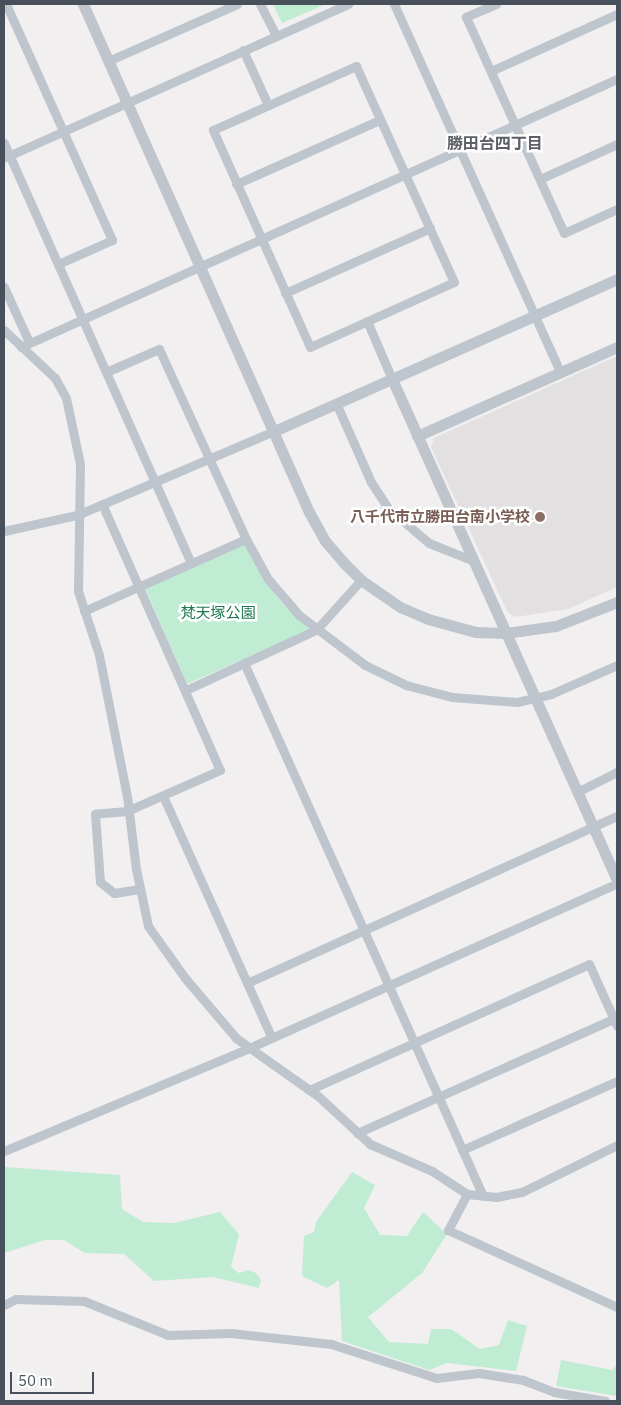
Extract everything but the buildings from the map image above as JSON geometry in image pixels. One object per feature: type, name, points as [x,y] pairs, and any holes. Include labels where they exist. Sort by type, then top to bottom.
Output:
[{"type":"street","points":[[6,4],[112,240],[58,264]]},
{"type":"street","points":[[83,4],[272,432],[316,526],[361,580],[400,607],[428,620],[476,632],[506,634],[556,626],[617,602]]},
{"type":"street","points":[[108,61],[236,4]]},
{"type":"street","points":[[260,4],[276,35]]},
{"type":"street","points":[[6,157],[348,4]]},
{"type":"street","points":[[394,4],[533,316],[560,372]]},
{"type":"street","points":[[496,4],[466,17],[564,233],[617,210]]},
{"type":"street","points":[[491,71],[617,14]]},
{"type":"street","points":[[244,50],[268,105]]},
{"type":"street","points":[[356,66],[454,282],[310,347],[213,130],[268,105],[356,66]]},
{"type":"street","points":[[25,344],[617,79]]},
{"type":"street","points":[[236,184],[380,120]]},
{"type":"street","points":[[4,143],[6,157],[58,264],[191,563]]},
{"type":"street","points":[[540,179],[617,144]]},
{"type":"street","points":[[285,293],[430,228]]},
{"type":"street","points":[[4,531],[77,515],[272,432],[617,279]]},
{"type":"street","points":[[4,287],[25,344]]},
{"type":"street","points":[[4,1151],[272,1038],[617,882],[367,321]]},
{"type":"street","points":[[4,330],[25,344],[55,378],[66,398],[80,464],[81,502],[77,515],[78,591],[101,665],[128,811],[140,889],[152,932],[209,1007],[249,1048],[309,1090],[370,1144],[432,1171],[467,1194],[507,1196],[522,1192],[617,1145]]},
{"type":"street","points":[[417,436],[617,346]]},
{"type":"street","points":[[106,372],[159,348],[246,540],[283,599],[316,630],[365,665],[406,684],[466,699],[535,700],[617,664]]},
{"type":"street","points":[[336,403],[371,482],[388,508],[429,543],[474,561]]},
{"type":"street","points":[[102,504],[220,770],[128,811],[95,814],[100,882],[114,894],[140,889]]},
{"type":"street","points":[[84,611],[246,540]]},
{"type":"street","points":[[186,690],[316,630],[361,580]]},
{"type":"street","points":[[244,663],[483,1196]]},
{"type":"street","points":[[577,792],[617,772]]},
{"type":"street","points":[[163,796],[272,1038]]},
{"type":"street","points":[[247,983],[617,816]]},
{"type":"street","points":[[309,1090],[589,964],[616,1020],[438,1095],[357,1133]]},
{"type":"street","points":[[462,1150],[617,1081]]},
{"type":"street","points":[[467,1194],[448,1230],[617,1307]]},
{"type":"street","points":[[4,1305],[16,1299],[84,1301],[168,1335],[231,1333],[331,1344],[436,1378],[479,1373],[523,1380],[554,1392],[605,1401]]},
{"type":"shaded area","name":"八千代市立勝田台南小学校","points":[[617,356],[617,587],[568,609],[516,617],[508,613],[431,447],[434,438]]},
{"type":"green space","points":[[273,4],[326,4],[282,23]]},
{"type":"green space","name":"梵天塚公園","points":[[246,543],[265,582],[282,603],[310,630],[187,684],[145,588]]},
{"type":"green space","points":[[4,1167],[120,1175],[122,1209],[143,1222],[174,1223],[220,1212],[239,1234],[231,1267],[239,1273],[248,1270],[256,1273],[261,1280],[259,1288],[213,1277],[154,1281],[124,1254],[85,1253],[64,1240],[45,1240],[4,1253]]},
{"type":"green space","points":[[352,1172],[375,1185],[364,1208],[380,1235],[407,1236],[423,1212],[447,1234],[422,1273],[368,1317],[389,1342],[428,1344],[431,1329],[451,1329],[480,1349],[499,1345],[508,1320],[527,1326],[516,1371],[447,1363],[429,1370],[342,1341],[339,1280],[327,1288],[302,1276],[304,1236],[314,1232],[316,1222]]},
{"type":"green space","points":[[561,1360],[612,1370],[617,1364],[617,1396],[556,1386]]},
{"type":"place","name":"八千代市立勝田台南小学校","points":[[540,517]]},
{"type":"district","name":"勝田台四丁目","points":[[495,143]]}]
